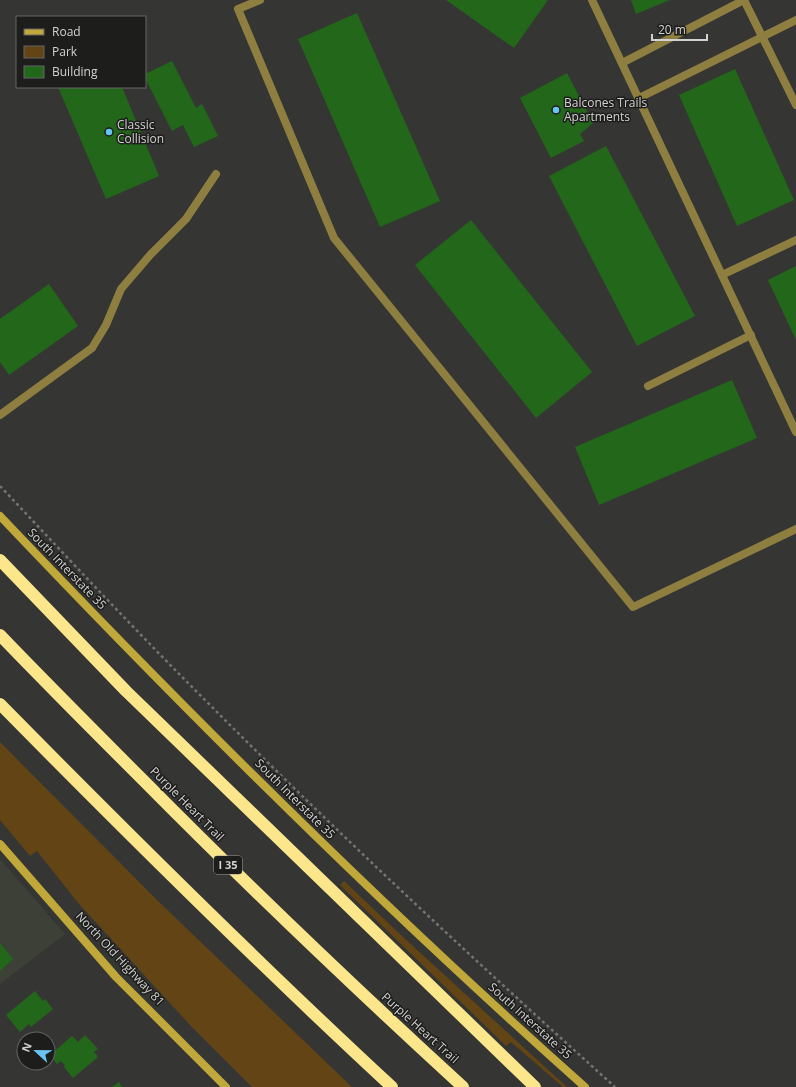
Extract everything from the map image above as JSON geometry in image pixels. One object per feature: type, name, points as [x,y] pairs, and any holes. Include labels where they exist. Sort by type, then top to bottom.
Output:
[{"type":"highway","points":[[0,560],[126,691],[534,1087]]},
{"type":"highway","name":"Purple Heart Trail","points":[[0,634],[42,679],[204,841],[374,1006],[464,1087]]},
{"type":"highway","points":[[0,704],[189,894],[310,1012],[392,1087]]},
{"type":"main road","name":"South Interstate 35","points":[[0,516],[176,698],[374,894],[585,1087]]},
{"type":"main road","name":"North Old Highway 81","points":[[0,844],[116,977],[226,1087]]},
{"type":"street","points":[[260,0],[238,9],[334,238],[633,607],[796,529]]},
{"type":"street","points":[[592,0],[796,432]]},
{"type":"street","points":[[622,62],[744,0],[796,105]]},
{"type":"street","points":[[638,98],[796,20]]},
{"type":"street","points":[[2,410],[92,348],[106,324],[121,289],[151,254],[186,219],[216,174]]},
{"type":"street","points":[[722,275],[796,240]]},
{"type":"street","points":[[648,386],[751,335]]},
{"type":"path","points":[[0,486],[140,634],[309,802],[474,959],[615,1087]]},
{"type":"shaded area","points":[[0,859],[65,934],[0,984]]},
{"type":"green space","points":[[0,742],[158,901],[352,1087],[252,1087],[190,1025],[79,904],[37,851],[30,856],[0,820]]},
{"type":"green space","points":[[344,881],[567,1087],[563,1087],[511,1042],[506,1046],[340,885]]},
{"type":"building","points":[[446,0],[548,0],[514,48]]},
{"type":"building","points":[[631,0],[670,0],[636,14]]},
{"type":"building","points":[[357,13],[440,201],[380,227],[298,39]]},
{"type":"building","points":[[172,61],[196,108],[202,104],[218,136],[194,147],[183,125],[172,131],[146,80],[146,74]]},
{"type":"building","points":[[735,69],[794,200],[737,226],[679,95]]},
{"type":"building","name":"Balcones Trails Apartments","points":[[567,73],[593,123],[580,134],[584,141],[551,158],[520,98]]},
{"type":"building","name":"Classic Collision","points":[[58,88],[122,88],[159,176],[106,199]]},
{"type":"building","points":[[606,146],[695,316],[637,346],[549,176]]},
{"type":"building","points":[[471,220],[592,372],[536,418],[415,265]]},
{"type":"building","points":[[796,266],[796,340],[768,280]]},
{"type":"building","points":[[49,284],[78,326],[9,375],[0,362],[0,319]]},
{"type":"building","points":[[732,380],[757,438],[599,505],[575,447]]},
{"type":"building","points":[[0,943],[13,959],[0,971]]},
{"type":"building","points":[[35,991],[43,1001],[45,999],[53,1009],[31,1027],[29,1024],[21,1031],[19,1031],[6,1015]]},
{"type":"building","points":[[85,1035],[98,1049],[94,1052],[98,1057],[73,1078],[61,1061],[57,1064],[56,1063],[56,1050],[72,1036],[78,1042]]},
{"type":"building","points":[[119,1082],[122,1087],[112,1087]]},
{"type":"place","name":"Balcones Trails Apartments","points":[[556,110]]},
{"type":"place","name":"Classic Collision","points":[[109,132]]}]
